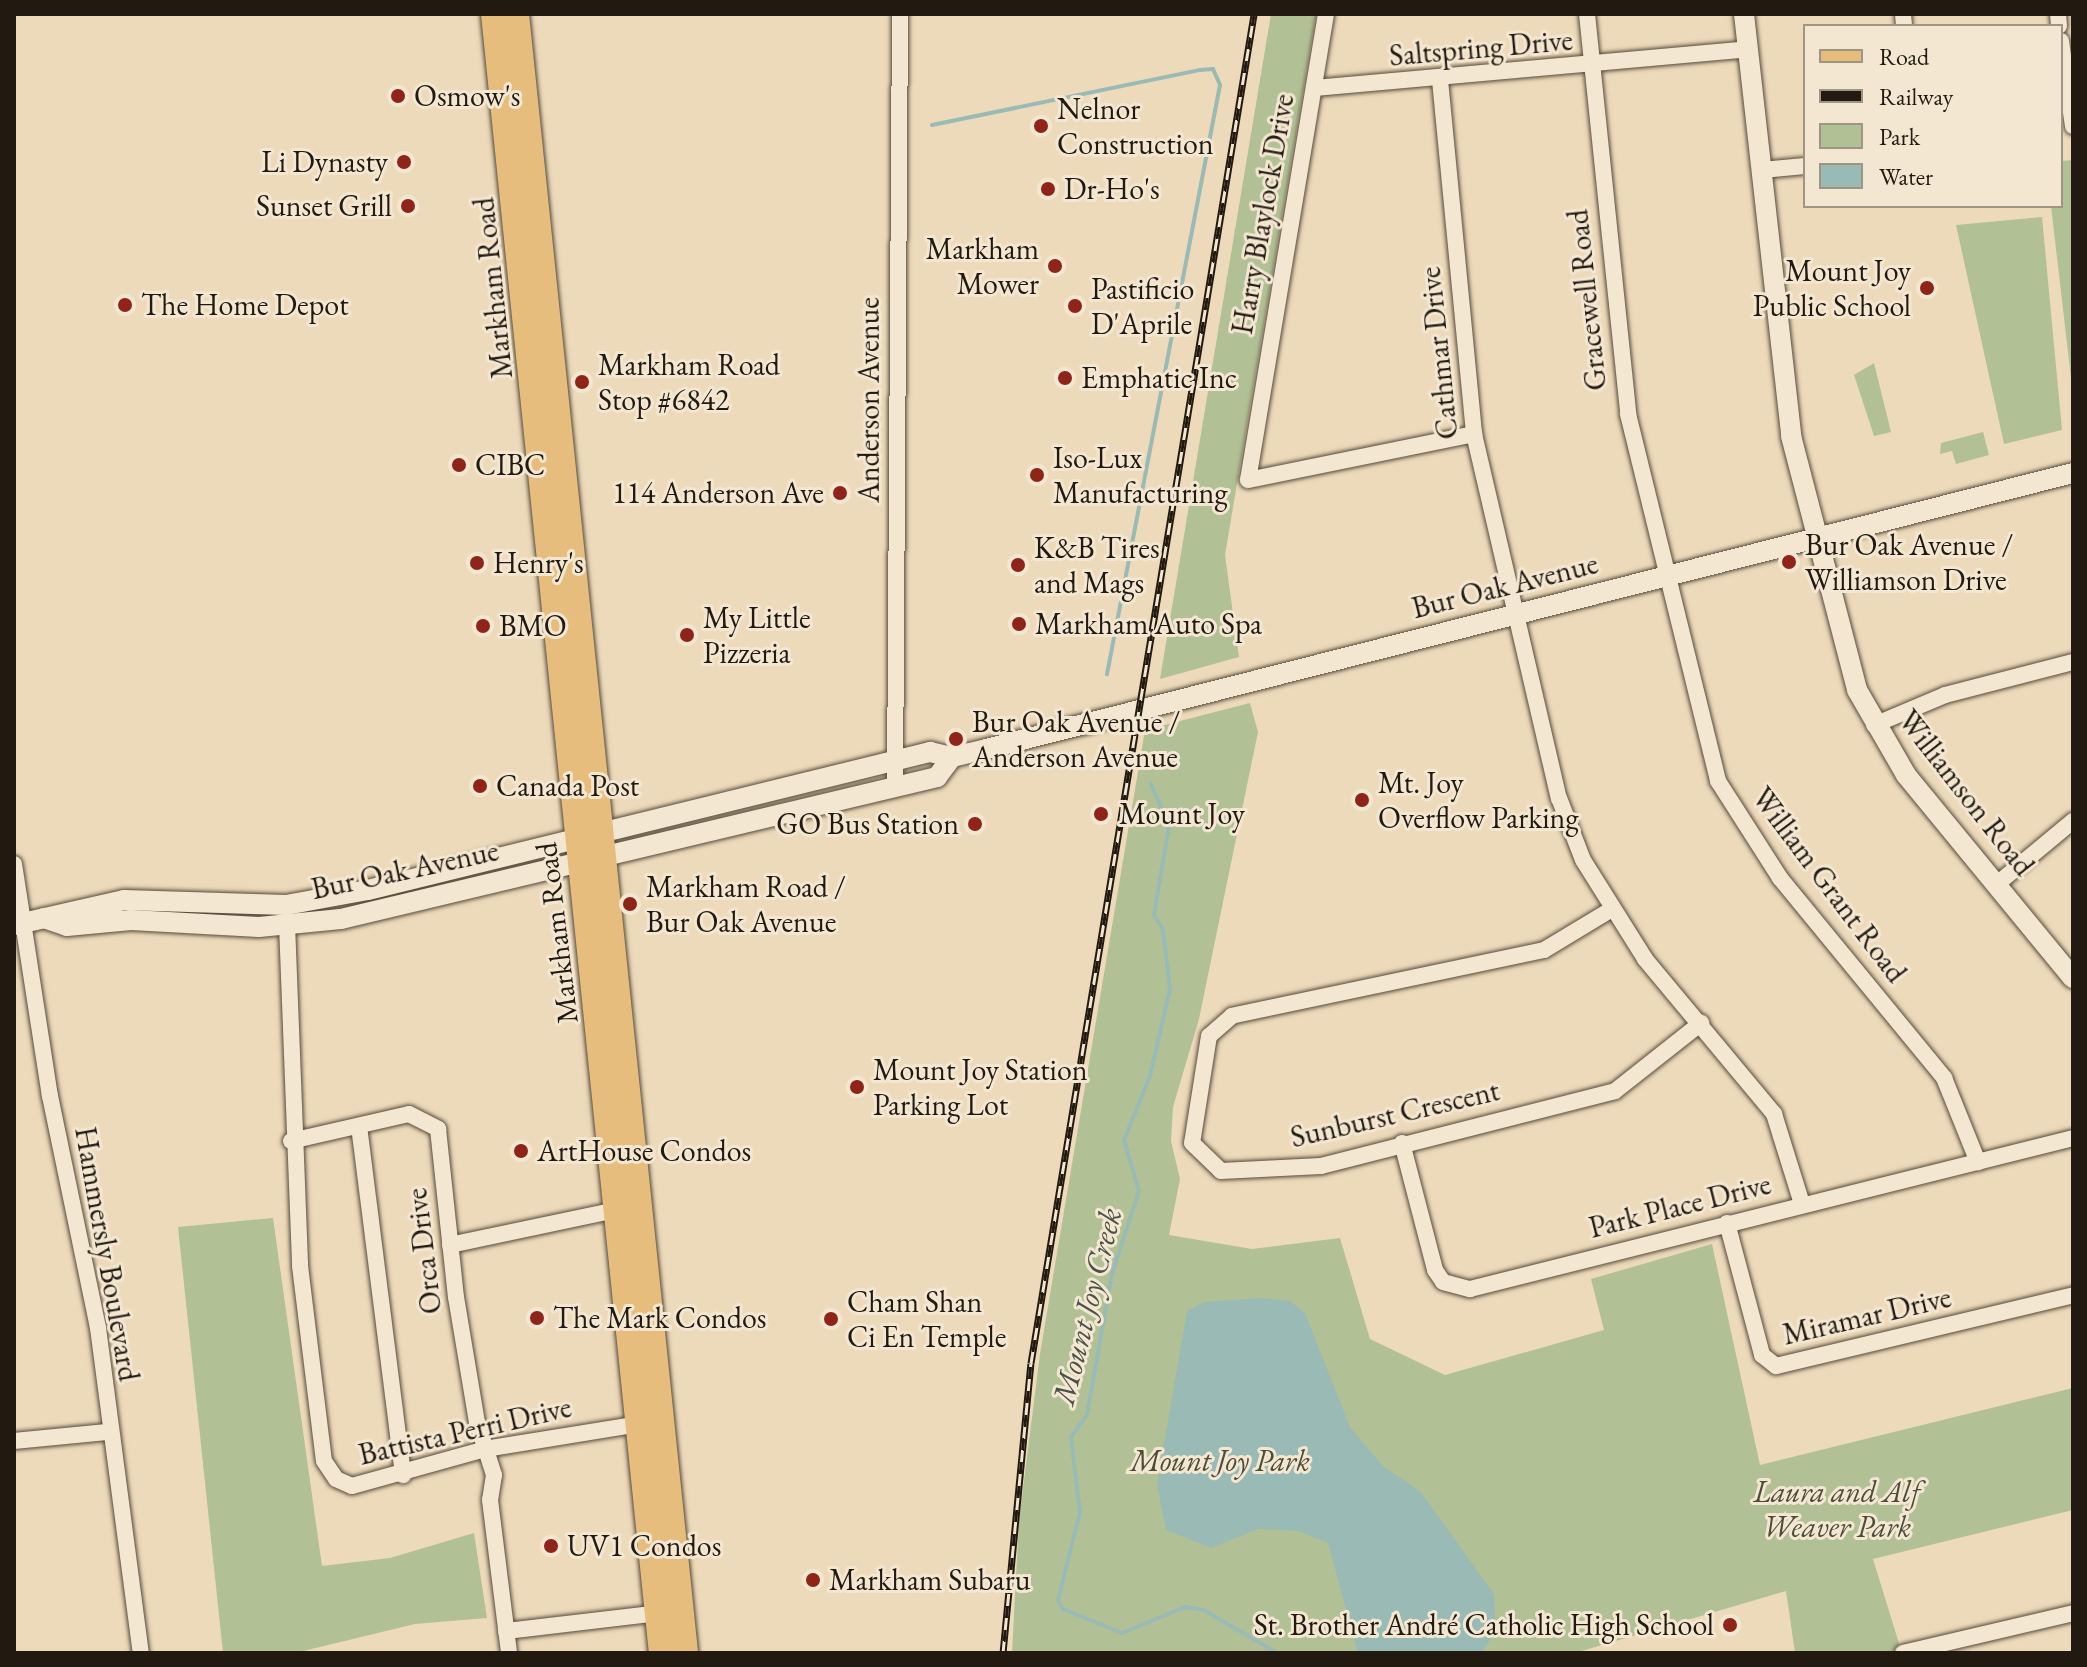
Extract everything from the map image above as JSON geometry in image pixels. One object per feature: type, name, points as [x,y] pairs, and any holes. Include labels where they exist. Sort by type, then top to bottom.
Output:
[{"type":"main road","name":"Markham Road","points":[[494,14],[593,846],[621,1209],[685,1653]]},
{"type":"main road","name":"Markham Road","points":[[516,14],[593,846],[653,1422],[662,1653]]},
{"type":"street","name":"Anderson Avenue","points":[[895,787],[900,14]]},
{"type":"street","name":"Harry Blaylock Drive","points":[[1326,14],[1248,480],[1474,434]]},
{"type":"street","name":"Gracewell Road","points":[[1587,14],[1622,377],[1665,576]]},
{"type":"street","name":"Williamson Road","points":[[1744,14],[1791,436],[1857,690],[1874,725],[2073,978]]},
{"type":"street","name":"Saltspring Drive","points":[[1314,88],[1591,67],[1748,49]]},
{"type":"street","points":[[2063,55],[2073,126]]},
{"type":"street","name":"Cathmar Drive","points":[[1440,80],[1474,434],[1513,616],[1559,798],[1612,909],[1774,1114],[1802,1204]]},
{"type":"street","points":[[1762,170],[1803,166]]},
{"type":"street","name":"Bur Oak Avenue","points":[[28,922],[67,926],[287,924],[341,919],[895,761],[930,752],[952,757],[2073,473]]},
{"type":"street","name":"William Grant Road","points":[[1665,576],[1718,781],[1780,878],[1944,1078],[1978,1162]]},
{"type":"street","points":[[1874,725],[1945,695],[2073,662]]},
{"type":"street","name":"Bur Oak Avenue","points":[[28,922],[124,900],[286,905],[895,787],[937,777],[952,757]]},
{"type":"street","points":[[1997,884],[2073,821]]},
{"type":"street","name":"Hammersly Boulevard","points":[[14,864],[28,922],[50,1096],[98,1328],[107,1432],[141,1653]]},
{"type":"street","name":"Sunburst Crescent","points":[[1612,909],[1544,950],[1232,1016],[1209,1036],[1192,1143],[1221,1171],[1321,1166],[1615,1091],[1662,1061],[1701,1023]]},
{"type":"street","name":"Battista Perri Drive","points":[[287,924],[291,1141],[324,1461],[352,1486],[403,1475],[485,1449],[653,1422]]},
{"type":"street","name":"Orca Drive","points":[[359,1126],[409,1114],[438,1129],[450,1245],[485,1449],[494,1475],[490,1500],[509,1653]]},
{"type":"street","points":[[291,1141],[359,1126],[403,1475]]},
{"type":"street","name":"Park Place Drive","points":[[1402,1143],[1435,1270],[1453,1285],[1470,1289],[2073,1138]]},
{"type":"street","points":[[450,1245],[621,1209]]},
{"type":"street","name":"Miramar Drive","points":[[1727,1223],[1762,1355],[1776,1366],[2073,1295]]},
{"type":"street","points":[[14,1441],[107,1432]]},
{"type":"street","points":[[506,1631],[659,1613]]},
{"type":"street","points":[[1903,1653],[2073,1613]]},
{"type":"green space","points":[[1271,14],[1316,14],[1225,555],[1239,657],[1160,679]]},
{"type":"green space","points":[[2073,160],[2073,395],[2051,208],[2063,208],[2063,161]]},
{"type":"green space","points":[[2042,217],[2062,430],[2004,444],[1956,225]]},
{"type":"green space","points":[[1874,363],[1891,432],[1874,436],[1854,375]]},
{"type":"green space","points":[[1983,432],[1989,455],[1956,464],[1952,451],[1940,454],[1941,443]]},
{"type":"green space","name":"Mount Joy Park","points":[[1250,703],[1258,732],[1199,1019],[1173,1107],[1171,1141],[1180,1179],[1169,1235],[1252,1249],[1340,1238],[1370,1339],[1445,1375],[1604,1330],[1591,1279],[1712,1244],[1760,1465],[2073,1388],[2073,1510],[1873,1559],[1902,1653],[1795,1653],[1786,1591],[1575,1653],[1012,1653],[1019,1520],[1040,1354],[1145,730]]},
{"type":"green space","points":[[273,1218],[322,1566],[390,1558],[474,1533],[487,1618],[415,1624],[295,1653],[223,1653],[178,1227]]},
{"type":"water","points":[[1260,1298],[1290,1301],[1305,1313],[1350,1427],[1383,1466],[1420,1491],[1494,1594],[1496,1631],[1481,1653],[1358,1653],[1328,1543],[1298,1531],[1258,1529],[1211,1548],[1166,1530],[1157,1485],[1187,1311],[1204,1302]]},
{"type":"waterway","name":"Mount Joy Creek","points":[[932,125],[1200,70],[1213,69],[1220,85],[1107,674]]},
{"type":"waterway","name":"Mount Joy Creek","points":[[1151,784],[1169,826],[1154,915],[1163,930],[1170,989],[1150,1076],[1124,1140],[1139,1191],[1112,1274],[1087,1415],[1071,1437],[1080,1512],[1058,1600],[1063,1609],[1122,1633],[1185,1607],[1204,1610],[1277,1653]]},
{"type":"railway","points":[[1003,1653],[1031,1363],[1254,14]]},
{"type":"place","name":"Osmow's","points":[[398,96]]},
{"type":"place","name":"Nelnor Construction","points":[[1041,126]]},
{"type":"place","name":"Li Dynasty","points":[[404,162]]},
{"type":"place","name":"Dr-Ho's","points":[[1048,189]]},
{"type":"place","name":"Sunset Grill","points":[[408,206]]},
{"type":"place","name":"Markham Mower","points":[[1055,266]]},
{"type":"place","name":"Mount Joy Public School","points":[[1927,288]]},
{"type":"place","name":"The Home Depot","points":[[125,305]]},
{"type":"place","name":"Pastificio D'Aprile","points":[[1075,306]]},
{"type":"place","name":"Emphatic Inc","points":[[1065,378]]},
{"type":"place","name":"Markham Road Stop #6842","points":[[582,382]]},
{"type":"place","name":"CIBC","points":[[459,465]]},
{"type":"place","name":"Iso-Lux Manufacturing","points":[[1037,475]]},
{"type":"place","name":"114 Anderson Ave","points":[[840,493]]},
{"type":"place","name":"Bur Oak Avenue / Williamson Drive","points":[[1789,562]]},
{"type":"place","name":"Henry's","points":[[477,563]]},
{"type":"place","name":"K&B Tires and Mags","points":[[1018,565]]},
{"type":"place","name":"Markham Auto Spa","points":[[1019,624]]},
{"type":"place","name":"BMO","points":[[483,626]]},
{"type":"place","name":"My Little Pizzeria","points":[[687,635]]},
{"type":"place","name":"Bur Oak Avenue / Anderson Avenue","points":[[956,739]]},
{"type":"place","name":"Canada Post","points":[[480,786]]},
{"type":"place","name":"Mt. Joy Overflow Parking","points":[[1362,800]]},
{"type":"place","name":"Mount Joy","points":[[1101,814]]},
{"type":"place","name":"GO Bus Station","points":[[975,824]]},
{"type":"place","name":"Markham Road / Bur Oak Avenue","points":[[630,904]]},
{"type":"place","name":"Mount Joy Station Parking Lot","points":[[857,1087]]},
{"type":"place","name":"ArtHouse Condos","points":[[521,1151]]},
{"type":"place","name":"The Mark Condos","points":[[537,1318]]},
{"type":"place","name":"Cham Shan Ci En Temple","points":[[831,1319]]},
{"type":"place","name":"UV1 Condos","points":[[551,1546]]},
{"type":"place","name":"Markham Subaru","points":[[813,1580]]},
{"type":"place","name":"St. Brother André Catholic High School","points":[[1730,1625]]},
{"type":"park label","name":"Laura and Alf Weaver Park","points":[[1837,1509]]}]
